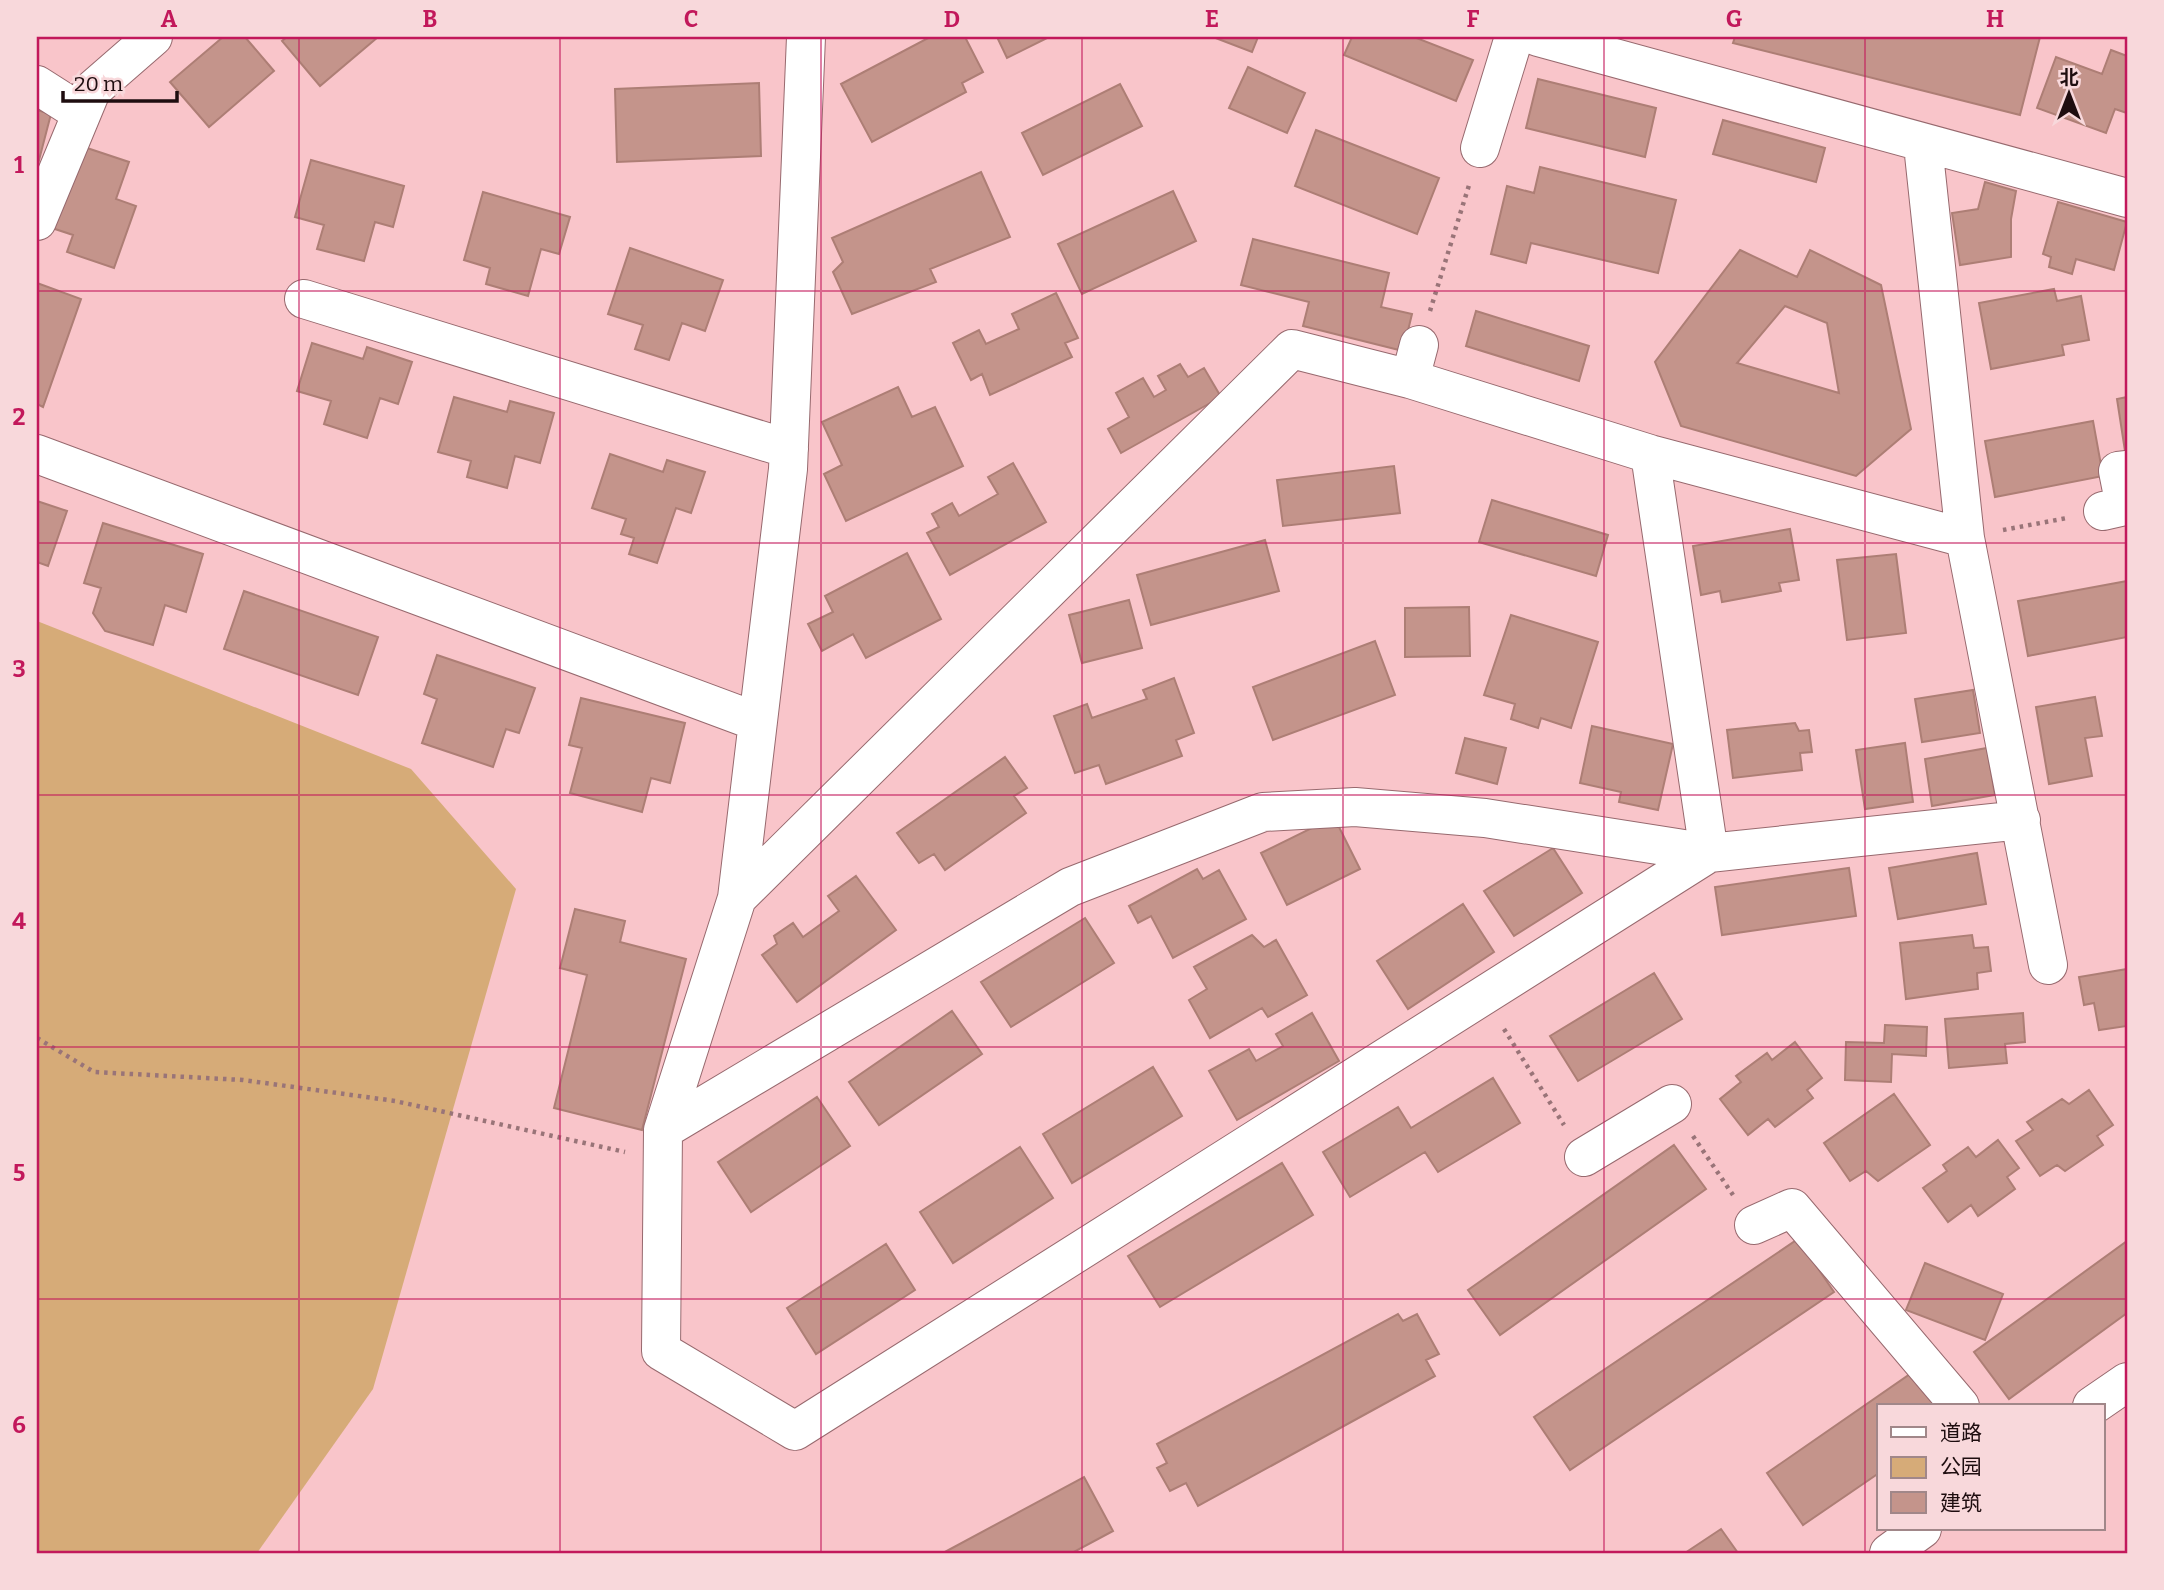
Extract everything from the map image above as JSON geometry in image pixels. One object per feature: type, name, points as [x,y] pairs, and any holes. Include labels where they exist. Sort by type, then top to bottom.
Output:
[{"type":"street","points":[[37,221],[91,91],[153,37]]},
{"type":"street","points":[[806,37],[789,449],[737,898],[663,1145],[661,1351],[794,1431],[1709,853]]},
{"type":"street","points":[[1480,148],[1514,37]]},
{"type":"street","points":[[1538,37],[1923,145],[2127,198]]},
{"type":"street","points":[[37,85],[82,113]]},
{"type":"street","points":[[1923,145],[1965,538],[2048,965]]},
{"type":"street","points":[[304,299],[789,449]]},
{"type":"street","points":[[737,898],[1292,349],[1415,362],[1650,454],[1965,538]]},
{"type":"street","points":[[37,454],[758,722]]},
{"type":"street","points":[[1650,454],[1709,853]]},
{"type":"street","points":[[2103,511],[2125,506],[2118,471],[2127,470]]},
{"type":"street","points":[[663,1145],[1070,887],[1264,812],[1355,807],[1472,817],[1709,853],[2021,820]]},
{"type":"street","points":[[1584,1157],[1672,1104]]},
{"type":"street","points":[[1754,1225],[1792,1208],[1958,1404]]},
{"type":"street","points":[[2095,1404],[2127,1382]]},
{"type":"street","points":[[1889,1553],[1921,1530]]},
{"type":"path","points":[[1415,362],[1480,148]]},
{"type":"path","points":[[1965,538],[2103,511]]},
{"type":"path","points":[[1483,995],[1584,1157]]},
{"type":"path","points":[[37,1038],[94,1072],[243,1080],[395,1101],[663,1145]]},
{"type":"path","points":[[1672,1104],[1754,1225]]},
{"type":"green space","points":[[37,621],[411,769],[516,889],[373,1389],[257,1553],[37,1553]]},
{"type":"building","points":[[223,37],[245,37],[274,71],[209,127],[170,82]]},
{"type":"building","points":[[287,37],[378,37],[320,86],[282,41]]},
{"type":"building","points":[[930,37],[965,37],[983,72],[962,83],[966,92],[872,142],[841,84]]},
{"type":"building","points":[[997,37],[1049,37],[1007,58]]},
{"type":"building","points":[[1213,37],[1258,37],[1252,52]]},
{"type":"building","points":[[1352,37],[1414,37],[1473,60],[1456,101],[1344,55]]},
{"type":"building","points":[[1735,37],[2040,37],[2020,115],[1733,43]]},
{"type":"building","points":[[2111,50],[2127,56],[2127,113],[2115,109],[2106,133],[2037,108],[2056,57],[2102,74]]},
{"type":"building","points":[[1248,67],[1305,93],[1287,133],[1229,108]]},
{"type":"building","points":[[1538,79],[1656,108],[1645,157],[1526,128]]},
{"type":"building","points":[[759,83],[761,156],[617,162],[615,89]]},
{"type":"building","points":[[1120,84],[1142,126],[1043,175],[1022,133]]},
{"type":"building","points":[[37,110],[51,114],[38,164],[37,164]]},
{"type":"building","points":[[1723,120],[1825,148],[1816,182],[1713,154]]},
{"type":"building","points":[[1316,130],[1439,178],[1417,234],[1295,186]]},
{"type":"building","points":[[78,145],[129,162],[116,199],[136,206],[114,268],[67,252],[73,235],[49,227]]},
{"type":"building","points":[[311,160],[404,186],[393,227],[375,222],[364,261],[317,249],[324,225],[295,217]]},
{"type":"building","points":[[1540,167],[1676,200],[1658,273],[1531,243],[1526,263],[1491,254],[1507,186],[1534,193]]},
{"type":"building","points":[[981,172],[1010,237],[930,269],[936,282],[852,314],[833,272],[843,262],[832,238]]},
{"type":"building","points":[[1985,182],[2016,191],[2011,219],[2011,257],[1960,265],[1952,213],[1978,209]]},
{"type":"building","points":[[1173,191],[1196,241],[1082,294],[1058,244]]},
{"type":"building","points":[[483,192],[570,217],[559,254],[541,249],[528,296],[486,284],[490,268],[464,260]]},
{"type":"building","points":[[2058,202],[2127,222],[2114,270],[2076,259],[2072,274],[2049,267],[2051,257],[2043,254]]},
{"type":"building","points":[[1253,239],[1389,273],[1381,307],[1412,314],[1403,351],[1303,326],[1309,302],[1241,285]]},
{"type":"building","points":[[630,248],[723,280],[705,331],[682,323],[669,360],[635,349],[643,325],[608,314]]},
{"type":"building","points":[[1740,250],[1797,277],[1810,250],[1881,285],[1911,429],[1856,476],[1681,426],[1655,362]],"holes":[[[1785,306],[1827,323],[1839,393],[1737,363]]]},
{"type":"building","points":[[37,283],[81,299],[43,407],[37,404]]},
{"type":"building","points":[[2054,289],[2057,301],[2081,296],[2089,340],[2062,345],[2064,355],[1991,369],[1979,303]]},
{"type":"building","points":[[1056,293],[1078,338],[1065,343],[1072,357],[990,395],[982,374],[971,380],[953,343],[979,330],[986,344],[1019,329],[1012,314]]},
{"type":"building","points":[[1476,311],[1589,346],[1579,381],[1466,346]]},
{"type":"building","points":[[312,343],[363,359],[367,347],[412,362],[398,404],[380,398],[367,438],[324,424],[331,401],[297,391]]},
{"type":"building","points":[[1180,364],[1188,377],[1204,368],[1221,397],[1121,453],[1108,429],[1129,417],[1116,393],[1143,378],[1154,397],[1166,390],[1158,376]]},
{"type":"building","points":[[898,387],[912,417],[935,407],[963,466],[846,521],[824,474],[842,465],[822,422]]},
{"type":"building","points":[[454,397],[507,412],[510,401],[554,413],[540,463],[515,456],[507,488],[467,477],[471,461],[438,452]]},
{"type":"building","points":[[2127,397],[2127,450],[2125,451],[2117,399]]},
{"type":"building","points":[[2093,421],[2103,476],[1995,497],[1985,441]]},
{"type":"building","points":[[610,454],[663,472],[667,460],[705,472],[691,513],[676,508],[657,563],[629,554],[634,538],[621,534],[626,519],[592,508]]},
{"type":"building","points":[[1013,463],[1046,522],[950,575],[927,533],[939,527],[932,514],[952,503],[959,516],[998,494],[988,477]]},
{"type":"building","points":[[1394,466],[1400,513],[1283,526],[1277,480]]},
{"type":"building","points":[[1492,500],[1608,535],[1596,576],[1479,542]]},
{"type":"building","points":[[37,501],[67,511],[48,566],[37,562]]},
{"type":"building","points":[[103,523],[203,554],[186,612],[165,605],[153,645],[105,631],[93,613],[101,588],[84,583]]},
{"type":"building","points":[[1790,529],[1799,580],[1779,583],[1781,591],[1722,602],[1720,591],[1701,595],[1693,546]]},
{"type":"building","points":[[1265,540],[1279,591],[1151,625],[1137,575]]},
{"type":"building","points":[[907,553],[941,619],[866,658],[853,634],[822,651],[808,624],[833,612],[825,596]]},
{"type":"building","points":[[1896,554],[1906,633],[1847,640],[1837,560]]},
{"type":"building","points":[[2127,581],[2127,637],[2028,656],[2018,601]]},
{"type":"building","points":[[244,591],[378,637],[358,695],[224,649]]},
{"type":"building","points":[[1129,600],[1142,648],[1082,663],[1069,615]]},
{"type":"building","points":[[1469,607],[1470,656],[1405,657],[1405,608]]},
{"type":"building","points":[[1511,615],[1598,642],[1571,728],[1541,718],[1538,728],[1511,719],[1515,704],[1484,695]]},
{"type":"building","points":[[1375,641],[1395,695],[1273,740],[1253,687]]},
{"type":"building","points":[[437,655],[535,688],[519,733],[506,729],[493,767],[422,743],[437,699],[424,694]]},
{"type":"building","points":[[1174,678],[1194,733],[1176,740],[1182,756],[1106,784],[1099,765],[1075,773],[1054,716],[1087,704],[1092,718],[1147,699],[1143,690]]},
{"type":"building","points":[[1973,690],[1980,733],[1922,742],[1915,699]]},
{"type":"building","points":[[2095,697],[2102,736],[2085,738],[2092,776],[2049,784],[2036,707]]},
{"type":"building","points":[[581,698],[685,723],[670,783],[651,778],[642,812],[570,793],[582,748],[569,745]]},
{"type":"building","points":[[1795,723],[1799,731],[1809,730],[1812,752],[1800,753],[1802,770],[1733,778],[1727,730]]},
{"type":"building","points":[[1592,726],[1673,744],[1658,810],[1619,802],[1621,792],[1580,783]]},
{"type":"building","points":[[1465,738],[1506,748],[1497,784],[1456,773]]},
{"type":"building","points":[[1905,743],[1913,802],[1865,809],[1856,750]]},
{"type":"building","points":[[1987,748],[1995,795],[1932,806],[1925,759]]},
{"type":"building","points":[[1005,757],[1027,788],[1014,796],[1026,813],[945,870],[934,854],[919,863],[897,833]]},
{"type":"building","points":[[1334,817],[1360,869],[1287,905],[1261,853]]},
{"type":"building","points":[[1553,848],[1582,893],[1514,936],[1484,891]]},
{"type":"building","points":[[1977,853],[1986,904],[1898,919],[1889,868]]},
{"type":"building","points":[[1849,868],[1856,916],[1722,935],[1715,887]]},
{"type":"building","points":[[1197,869],[1203,879],[1219,870],[1246,919],[1173,958],[1151,916],[1138,923],[1129,906]]},
{"type":"building","points":[[856,876],[896,930],[797,1002],[762,955],[777,944],[774,936],[793,923],[803,937],[839,911],[828,896]]},
{"type":"building","points":[[1463,904],[1494,952],[1408,1009],[1377,961]]},
{"type":"building","points":[[575,909],[625,921],[620,942],[686,959],[642,1130],[554,1108],[587,975],[560,968]]},
{"type":"building","points":[[1085,918],[1114,963],[1011,1027],[981,982]]},
{"type":"building","points":[[1252,935],[1264,947],[1276,940],[1307,995],[1268,1017],[1262,1008],[1210,1038],[1189,1000],[1207,989],[1194,967]]},
{"type":"building","points":[[1972,935],[1974,948],[1988,947],[1991,971],[1977,973],[1978,989],[1906,999],[1900,943]]},
{"type":"building","points":[[2127,969],[2127,1026],[2099,1030],[2094,1003],[2084,1005],[2079,977]]},
{"type":"building","points":[[1654,973],[1682,1019],[1578,1081],[1550,1036]]},
{"type":"building","points":[[952,1011],[982,1054],[879,1125],[849,1082]]},
{"type":"building","points":[[1312,1013],[1339,1061],[1237,1120],[1209,1071],[1249,1049],[1256,1061],[1283,1046],[1276,1034]]},
{"type":"building","points":[[2023,1013],[2025,1042],[2005,1044],[2007,1063],[1949,1068],[1945,1019]]},
{"type":"building","points":[[1885,1025],[1927,1027],[1926,1056],[1892,1054],[1891,1082],[1845,1080],[1846,1042],[1884,1043]]},
{"type":"building","points":[[1795,1042],[1822,1078],[1807,1090],[1813,1098],[1775,1127],[1768,1119],[1748,1135],[1720,1099],[1741,1082],[1736,1076],[1767,1053],[1772,1060]]},
{"type":"building","points":[[1153,1067],[1182,1116],[1072,1183],[1043,1134]]},
{"type":"building","points":[[1493,1078],[1520,1123],[1438,1172],[1425,1152],[1350,1197],[1323,1152],[1398,1107],[1411,1128]]},
{"type":"building","points":[[2089,1090],[2113,1125],[2097,1136],[2103,1145],[2065,1171],[2057,1165],[2040,1176],[2016,1141],[2033,1130],[2027,1122],[2062,1099],[2069,1104]]},
{"type":"building","points":[[1894,1094],[1930,1145],[1878,1181],[1866,1171],[1850,1181],[1824,1143]]},
{"type":"building","points":[[817,1097],[850,1146],[751,1212],[718,1162]]},
{"type":"building","points":[[1998,1140],[2019,1168],[2007,1177],[2015,1189],[1978,1216],[1971,1205],[1948,1222],[1923,1188],[1947,1171],[1943,1165],[1968,1147],[1976,1157]]},
{"type":"building","points":[[1674,1145],[1706,1189],[1500,1335],[1468,1290]]},
{"type":"building","points":[[1020,1147],[1053,1198],[953,1263],[920,1212]]},
{"type":"building","points":[[1282,1163],[1313,1215],[1160,1307],[1128,1256]]},
{"type":"building","points":[[1798,1239],[1834,1292],[1570,1470],[1534,1417]]},
{"type":"building","points":[[2127,1241],[2127,1313],[2009,1399],[1974,1352]]},
{"type":"building","points":[[886,1244],[915,1290],[816,1354],[787,1308]]},
{"type":"building","points":[[1925,1263],[2003,1294],[1985,1340],[1906,1310]]},
{"type":"building","points":[[1398,1314],[1403,1321],[1417,1314],[1439,1354],[1426,1360],[1435,1376],[1198,1506],[1186,1483],[1170,1491],[1157,1468],[1167,1463],[1157,1444]]},
{"type":"building","points":[[1913,1372],[1935,1404],[1877,1404],[1877,1474],[1803,1525],[1767,1473]]},
{"type":"building","points":[[1084,1477],[1113,1531],[1072,1553],[943,1553]]},
{"type":"building","points":[[1721,1529],[1738,1553],[1685,1553]]}]
